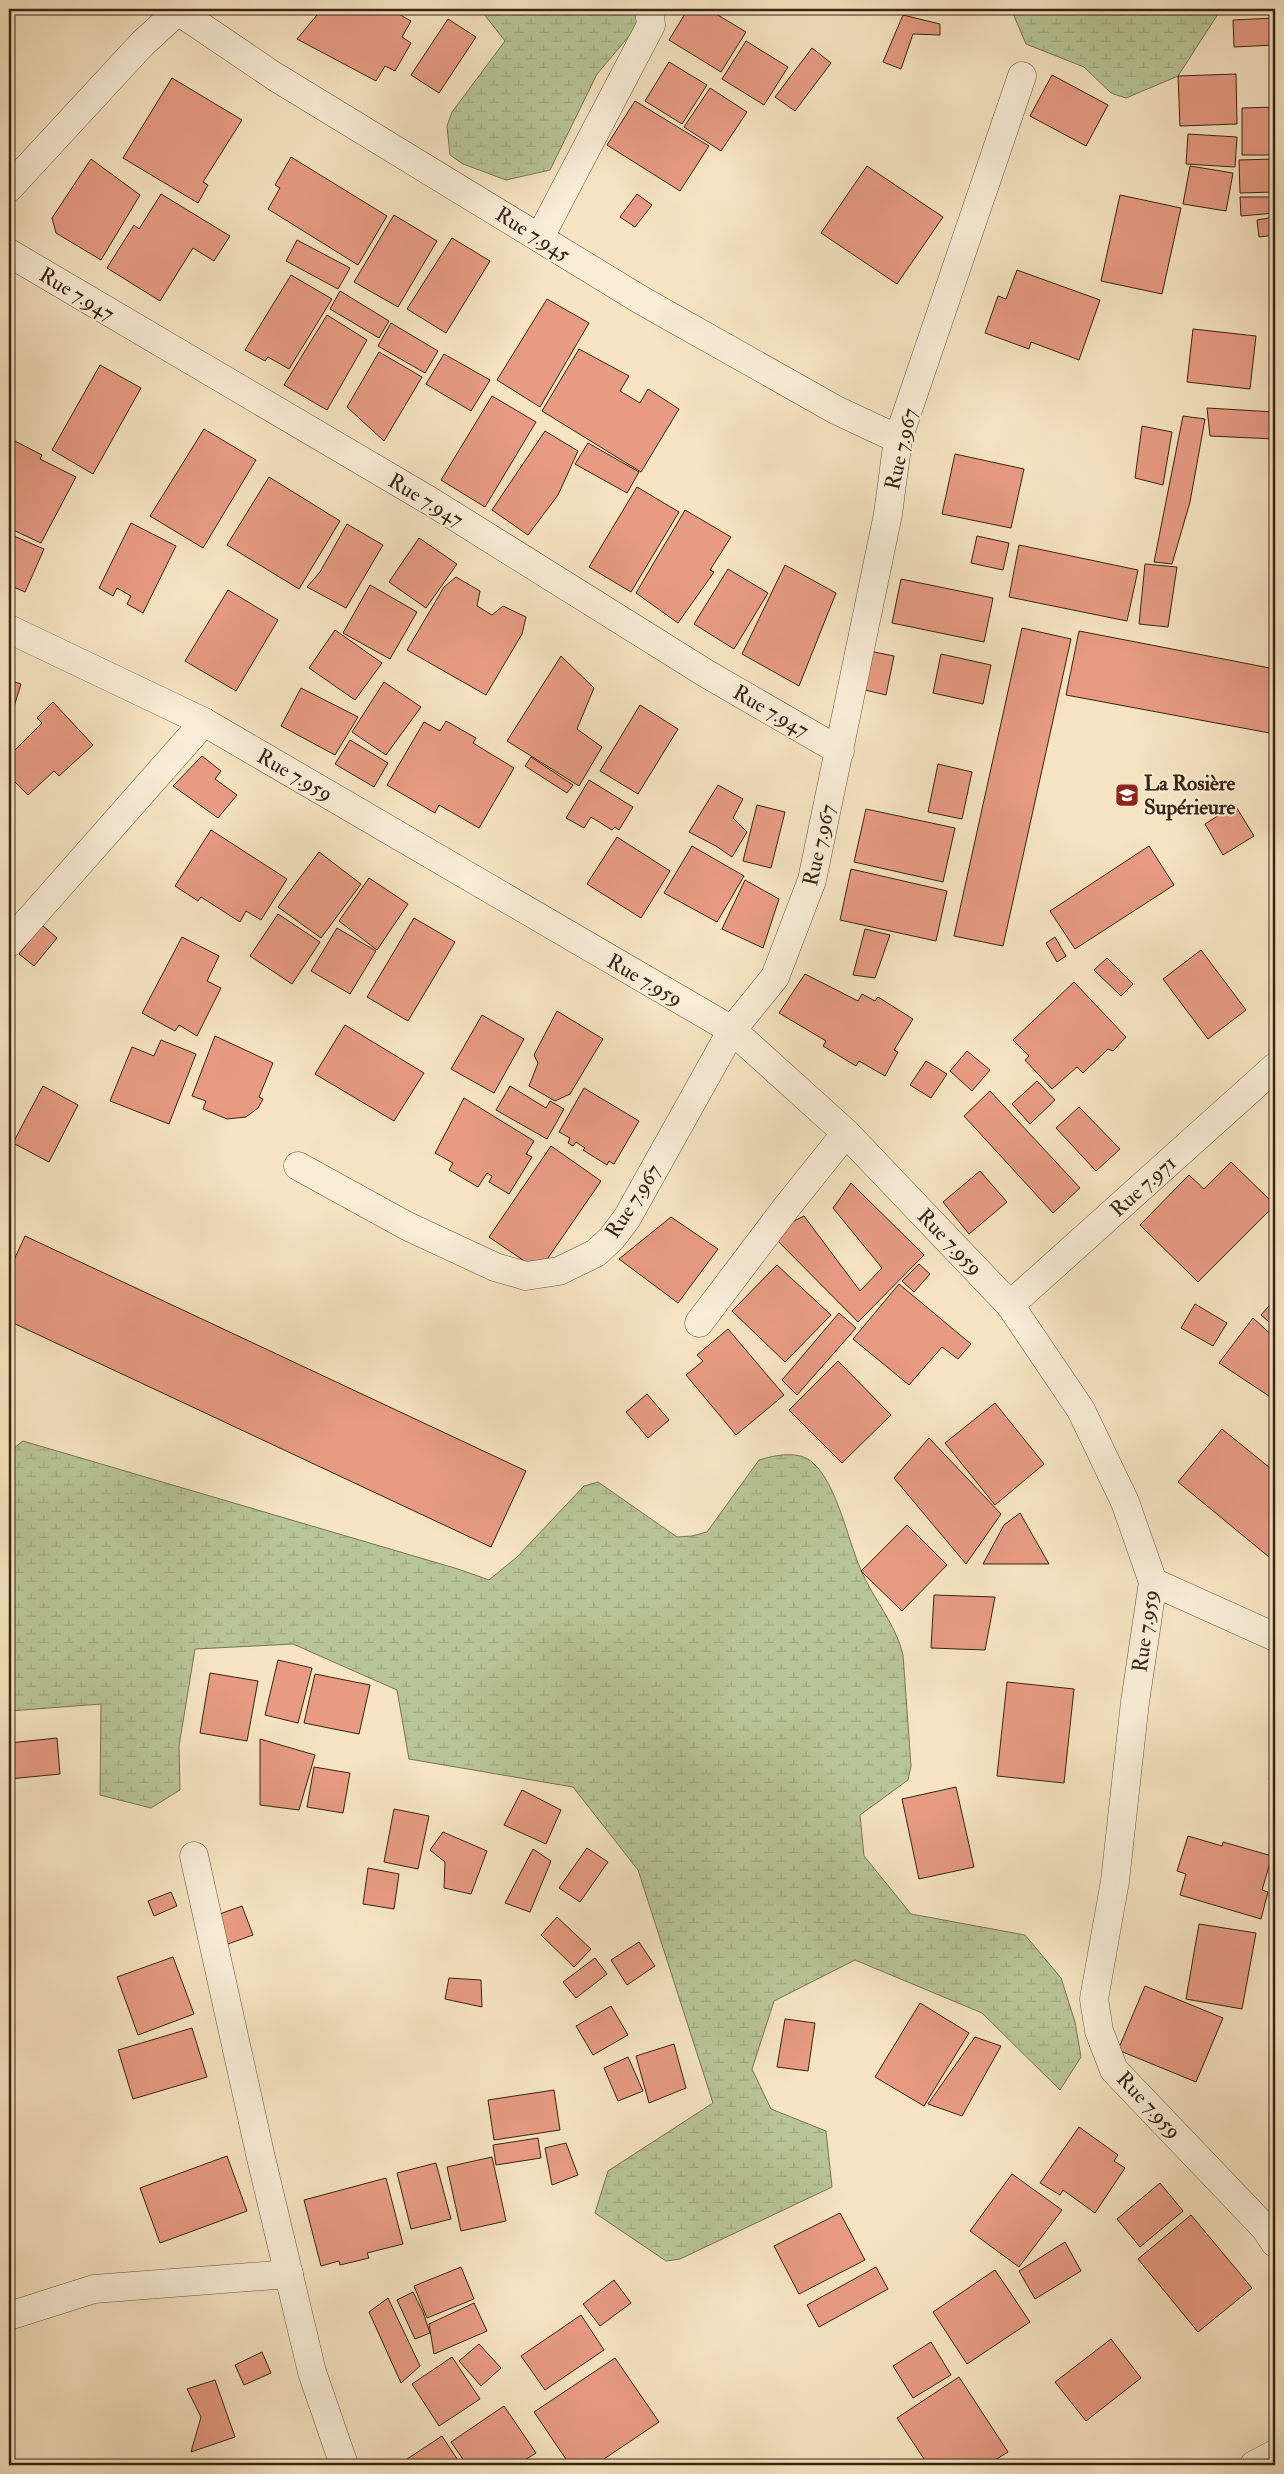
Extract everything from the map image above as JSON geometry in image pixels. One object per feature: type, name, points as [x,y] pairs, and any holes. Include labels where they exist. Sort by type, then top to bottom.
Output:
[{"type":"street","points":[[540,237],[650,25],[649,9]]},
{"type":"street","points":[[9,188],[142,44],[179,10]]},
{"type":"street","name":"Rue 7.945","points":[[179,10],[274,76],[641,300],[819,401],[898,439]]},
{"type":"street","name":"Rue 7.967","points":[[298,1166],[407,1226],[495,1267],[526,1276],[559,1271],[596,1253],[612,1238],[627,1218],[732,1030],[774,977],[812,880],[888,514],[898,439],[1022,76]]},
{"type":"street","name":"Rue 7.947","points":[[9,253],[430,502],[707,674],[840,751]]},
{"type":"street","name":"Rue 7.959","points":[[9,629],[204,722],[732,1030],[846,1133],[1010,1304],[1080,1410],[1125,1502],[1153,1582],[1135,1702],[1115,1881],[1094,1999],[1100,2031],[1114,2070],[1265,2228],[1275,2243]]},
{"type":"street","points":[[9,943],[204,722]]},
{"type":"street","name":"Rue 7.971","points":[[1010,1304],[1275,1067]]},
{"type":"street","points":[[699,1323],[786,1208],[846,1133]]},
{"type":"street","points":[[1153,1582],[1273,1632]]},
{"type":"street","points":[[194,1856],[261,2158],[312,2372],[344,2465]]},
{"type":"street","points":[[9,2316],[94,2289],[289,2274]]},
{"type":"street","points":[[1254,2465],[1275,2454]]},
{"type":"green space","points":[[480,9],[652,9],[597,74],[550,170],[506,180],[463,164],[450,155],[447,126],[452,112],[505,41]]},
{"type":"green space","points":[[1011,9],[1233,9],[1218,14],[1178,76],[1126,98],[1111,93],[1084,67],[1026,44]]},
{"type":"green space","points":[[23,1441],[458,1569],[489,1580],[517,1557],[584,1486],[598,1482],[677,1537],[692,1536],[707,1532],[759,1460],[787,1455],[801,1456],[808,1459],[821,1472],[829,1485],[861,1570],[890,1622],[903,1655],[911,1766],[908,1780],[860,1815],[864,1856],[911,1914],[1025,1935],[1061,1978],[1075,2022],[1081,2057],[1060,2090],[982,2013],[855,1960],[774,2001],[752,2069],[771,2109],[826,2131],[832,2187],[680,2259],[666,2261],[595,2213],[608,2171],[713,2103],[638,1870],[573,1787],[409,1759],[397,1690],[293,1644],[195,1649],[179,1746],[180,1790],[151,1808],[100,1795],[101,1704],[9,1711],[9,1452]]},
{"type":"building","points":[[322,9],[390,9],[411,21],[402,37],[411,43],[395,71],[385,66],[376,81],[297,39]]},
{"type":"building","points":[[688,9],[708,9],[746,32],[721,72],[669,40]]},
{"type":"building","points":[[903,15],[940,24],[940,35],[913,34],[901,69],[883,62]]},
{"type":"building","points":[[1275,18],[1275,45],[1234,47],[1233,20]]},
{"type":"building","points":[[448,19],[476,37],[439,93],[411,75]]},
{"type":"building","points":[[746,41],[788,67],[764,105],[722,79]]},
{"type":"building","points":[[812,48],[831,63],[795,111],[775,97]]},
{"type":"building","points":[[669,62],[707,85],[682,124],[645,101]]},
{"type":"building","points":[[1236,74],[1237,124],[1180,126],[1178,76]]},
{"type":"building","points":[[1052,75],[1108,105],[1086,146],[1030,116]]},
{"type":"building","points":[[172,78],[242,120],[203,182],[208,185],[198,203],[123,158]]},
{"type":"building","points":[[710,88],[747,112],[721,151],[684,127]]},
{"type":"building","points":[[635,101],[709,146],[680,191],[607,145]]},
{"type":"building","points":[[1275,107],[1275,155],[1242,155],[1242,108]]},
{"type":"building","points":[[1188,134],[1237,137],[1235,167],[1186,164]]},
{"type":"building","points":[[291,157],[387,216],[358,265],[268,209],[280,188],[275,185]]},
{"type":"building","points":[[91,159],[140,195],[101,260],[56,233],[52,218]]},
{"type":"building","points":[[1275,159],[1275,192],[1240,193],[1239,160]]},
{"type":"building","points":[[867,166],[943,217],[897,284],[821,233]]},
{"type":"building","points":[[1190,166],[1233,173],[1226,211],[1183,204]]},
{"type":"building","points":[[161,194],[230,236],[214,261],[193,248],[160,301],[107,268],[134,225],[139,229]]},
{"type":"building","points":[[637,194],[652,205],[635,227],[620,217]]},
{"type":"building","points":[[1120,195],[1181,208],[1162,294],[1101,281]]},
{"type":"building","points":[[1240,197],[1275,197],[1275,213],[1241,216]]},
{"type":"building","points":[[394,215],[437,241],[398,307],[354,282]]},
{"type":"building","points":[[1275,217],[1275,235],[1259,237],[1257,220]]},
{"type":"building","points":[[452,238],[490,261],[446,333],[407,309]]},
{"type":"building","points":[[297,240],[350,268],[338,289],[286,261]]},
{"type":"building","points":[[1017,270],[1100,300],[1079,360],[1031,342],[1029,349],[985,333],[998,296],[1006,299]]},
{"type":"building","points":[[291,275],[332,299],[289,369],[268,357],[265,361],[245,350]]},
{"type":"building","points":[[340,291],[389,321],[379,338],[330,309]]},
{"type":"building","points":[[547,299],[589,323],[540,407],[497,380]]},
{"type":"building","points":[[327,315],[367,340],[327,410],[284,385]]},
{"type":"building","points":[[391,323],[438,351],[425,373],[378,346]]},
{"type":"building","points":[[1193,329],[1256,336],[1250,389],[1187,382]]},
{"type":"building","points":[[579,349],[629,376],[620,391],[640,403],[648,389],[679,409],[641,472],[542,411]]},
{"type":"building","points":[[379,352],[422,377],[384,441],[347,407]]},
{"type":"building","points":[[444,354],[490,380],[471,411],[426,384]]},
{"type":"building","points":[[100,365],[141,388],[93,474],[52,450]]},
{"type":"building","points":[[492,396],[536,422],[485,507],[441,480]]},
{"type":"building","points":[[1207,408],[1275,412],[1275,439],[1210,436]]},
{"type":"building","points":[[1183,416],[1205,419],[1190,502],[1172,564],[1154,562]]},
{"type":"building","points":[[1142,426],[1172,432],[1163,485],[1135,478]]},
{"type":"building","points":[[204,429],[256,460],[203,548],[150,516]]},
{"type":"building","points":[[545,431],[578,451],[558,495],[528,535],[492,510]]},
{"type":"building","points":[[9,438],[42,455],[40,459],[76,477],[41,543],[9,528]]},
{"type":"building","points":[[588,443],[639,472],[627,493],[575,464]]},
{"type":"building","points":[[955,454],[1024,469],[1011,528],[942,514]]},
{"type":"building","points":[[269,477],[340,521],[299,589],[227,545]]},
{"type":"building","points":[[637,487],[679,512],[631,592],[589,567]]},
{"type":"building","points":[[685,510],[731,537],[710,570],[714,572],[678,623],[636,593]]},
{"type":"building","points":[[131,523],[176,546],[143,613],[127,604],[131,596],[117,588],[113,596],[99,588]]},
{"type":"building","points":[[347,524],[383,545],[346,608],[307,587],[320,572]]},
{"type":"building","points":[[9,534],[44,549],[25,592],[9,585]]},
{"type":"building","points":[[977,536],[1009,543],[1003,570],[971,563]]},
{"type":"building","points":[[419,538],[457,564],[426,608],[389,582]]},
{"type":"building","points":[[1019,545],[1138,570],[1127,621],[1009,597]]},
{"type":"building","points":[[1145,564],[1177,567],[1168,627],[1139,624]]},
{"type":"building","points":[[785,565],[836,593],[799,686],[742,654]]},
{"type":"building","points":[[728,569],[768,593],[734,649],[694,624]]},
{"type":"building","points":[[456,577],[480,591],[477,606],[492,615],[503,606],[526,617],[522,634],[486,695],[407,650],[444,587]]},
{"type":"building","points":[[901,579],[993,598],[984,642],[892,623]]},
{"type":"building","points":[[370,585],[417,612],[390,659],[343,633]]},
{"type":"building","points":[[228,590],[278,620],[236,691],[185,661]]},
{"type":"building","points":[[1022,628],[1071,639],[1003,946],[954,936]]},
{"type":"building","points":[[335,630],[382,663],[355,700],[309,668]]},
{"type":"building","points":[[1079,631],[1275,669],[1275,734],[1066,695]]},
{"type":"building","points":[[869,651],[894,656],[886,695],[861,689]]},
{"type":"building","points":[[941,654],[991,665],[983,704],[933,693]]},
{"type":"building","points":[[561,656],[594,688],[577,729],[602,747],[579,786],[507,741]]},
{"type":"building","points":[[9,680],[21,684],[9,723]]},
{"type":"building","points":[[384,682],[421,707],[386,755],[352,732]]},
{"type":"building","points":[[301,688],[358,717],[335,755],[281,726]]},
{"type":"building","points":[[53,702],[93,745],[59,776],[54,771],[28,795],[9,776],[9,756],[42,723],[37,718]]},
{"type":"building","points":[[640,705],[678,729],[638,794],[600,771]]},
{"type":"building","points":[[446,721],[476,738],[473,743],[514,768],[479,828],[439,805],[435,813],[387,785],[424,722],[440,731]]},
{"type":"building","points":[[350,740],[388,763],[374,787],[335,764]]},
{"type":"building","points":[[202,756],[221,771],[215,779],[237,795],[218,818],[173,786]]},
{"type":"building","points":[[531,757],[573,785],[567,793],[525,766]]},
{"type":"building","points":[[938,764],[972,772],[962,819],[928,812]]},
{"type":"building","points":[[589,780],[633,807],[619,830],[615,827],[612,830],[591,817],[584,828],[566,818]]},
{"type":"building","points":[[718,785],[743,799],[733,818],[747,832],[732,857],[689,832]]},
{"type":"building","points":[[757,805],[785,812],[771,868],[743,861]]},
{"type":"building","points":[[1235,805],[1254,836],[1223,855],[1205,824]]},
{"type":"building","points":[[866,809],[955,828],[943,882],[854,862]]},
{"type":"building","points":[[211,830],[287,879],[261,920],[246,911],[240,922],[201,897],[198,901],[175,886]]},
{"type":"building","points":[[617,837],[670,871],[641,918],[587,884]]},
{"type":"building","points":[[692,846],[744,876],[717,922],[664,893]]},
{"type":"building","points":[[1149,846],[1174,885],[1075,949],[1050,911]]},
{"type":"building","points":[[319,852],[361,884],[321,938],[278,907]]},
{"type":"building","points":[[851,869],[947,891],[936,941],[840,920]]},
{"type":"building","points":[[369,878],[408,904],[377,950],[339,921]]},
{"type":"building","points":[[745,880],[779,899],[763,948],[722,929]]},
{"type":"building","points":[[278,914],[320,942],[292,984],[250,956]]},
{"type":"building","points":[[414,918],[455,942],[408,1021],[367,997]]},
{"type":"building","points":[[42,925],[57,938],[34,966],[19,954]]},
{"type":"building","points":[[337,928],[376,951],[350,994],[311,971]]},
{"type":"building","points":[[865,929],[890,935],[875,978],[853,975]]},
{"type":"building","points":[[182,937],[219,956],[207,981],[221,988],[197,1036],[179,1025],[175,1031],[142,1013]]},
{"type":"building","points":[[1055,937],[1066,956],[1057,962],[1046,943]]},
{"type":"building","points":[[1201,950],[1246,1010],[1208,1039],[1163,979]]},
{"type":"building","points":[[1107,958],[1133,984],[1121,996],[1094,970]]},
{"type":"building","points":[[805,974],[858,1001],[862,994],[875,1001],[878,997],[913,1019],[894,1050],[898,1052],[885,1076],[859,1061],[856,1066],[823,1046],[826,1041],[779,1013]]},
{"type":"building","points":[[1074,982],[1126,1037],[1113,1051],[1108,1049],[1083,1073],[1077,1067],[1052,1089],[1025,1060],[1029,1056],[1013,1040]]},
{"type":"building","points":[[557,1011],[603,1039],[570,1094],[555,1101],[529,1086],[538,1063],[534,1055]]},
{"type":"building","points":[[482,1015],[524,1039],[494,1093],[451,1069]]},
{"type":"building","points":[[345,1025],[424,1073],[394,1121],[315,1074]]},
{"type":"building","points":[[215,1036],[273,1063],[259,1097],[263,1099],[258,1108],[246,1117],[227,1119],[203,1109],[206,1101],[192,1096]]},
{"type":"building","points":[[161,1040],[196,1054],[169,1124],[110,1101],[132,1047],[154,1056]]},
{"type":"building","points":[[967,1051],[990,1070],[972,1091],[950,1071]]},
{"type":"building","points":[[926,1061],[947,1074],[931,1098],[910,1085]]},
{"type":"building","points":[[1037,1081],[1055,1100],[1030,1124],[1012,1104]]},
{"type":"building","points":[[43,1086],[78,1105],[49,1162],[13,1143]]},
{"type":"building","points":[[510,1086],[546,1108],[550,1101],[564,1109],[547,1139],[496,1110]]},
{"type":"building","points":[[584,1088],[639,1121],[614,1164],[609,1161],[607,1165],[583,1150],[585,1148],[576,1142],[573,1146],[568,1143],[570,1138],[559,1132]]},
{"type":"building","points":[[990,1091],[1080,1188],[1053,1213],[964,1116]]},
{"type":"building","points":[[464,1098],[534,1141],[526,1154],[532,1157],[509,1194],[489,1182],[492,1176],[487,1173],[478,1187],[449,1170],[453,1163],[435,1153]]},
{"type":"building","points":[[1079,1107],[1120,1149],[1096,1171],[1056,1128]]},
{"type":"building","points":[[551,1146],[601,1181],[539,1271],[489,1237]]},
{"type":"building","points":[[1231,1162],[1275,1205],[1198,1282],[1140,1225],[1189,1175],[1204,1189]]},
{"type":"building","points":[[980,1171],[1007,1202],[969,1234],[943,1202]]},
{"type":"building","points":[[851,1183],[924,1255],[858,1322],[770,1233],[804,1216],[860,1291],[882,1268],[833,1208]]},
{"type":"building","points":[[671,1217],[718,1249],[678,1303],[619,1259]]},
{"type":"building","points":[[25,1236],[526,1471],[491,1547],[9,1321],[9,1271]]},
{"type":"building","points":[[919,1264],[930,1274],[914,1292],[902,1281]]},
{"type":"building","points":[[777,1265],[831,1315],[785,1362],[732,1311]]},
{"type":"building","points":[[899,1284],[971,1344],[958,1359],[942,1347],[909,1385],[853,1339]]},
{"type":"building","points":[[1275,1299],[1275,1327],[1261,1315]]},
{"type":"building","points":[[1195,1304],[1227,1323],[1213,1346],[1181,1328]]},
{"type":"building","points":[[839,1313],[856,1328],[797,1395],[782,1380]]},
{"type":"building","points":[[1253,1318],[1275,1338],[1275,1400],[1219,1363]]},
{"type":"building","points":[[728,1329],[784,1395],[736,1435],[686,1375],[703,1361],[697,1355]]},
{"type":"building","points":[[838,1361],[891,1415],[842,1463],[789,1410]]},
{"type":"building","points":[[647,1394],[669,1420],[648,1438],[626,1412]]},
{"type":"building","points":[[995,1403],[1044,1464],[995,1505],[945,1443]]},
{"type":"building","points":[[1222,1429],[1275,1472],[1275,1550],[1269,1557],[1178,1482]]},
{"type":"building","points":[[929,1438],[1001,1514],[966,1564],[894,1478]]},
{"type":"building","points":[[1020,1513],[1049,1564],[983,1564],[1004,1525]]},
{"type":"building","points":[[907,1525],[947,1565],[902,1611],[861,1571]]},
{"type":"building","points":[[934,1595],[995,1597],[985,1650],[931,1648]]},
{"type":"building","points":[[278,1660],[312,1668],[298,1723],[265,1715]]},
{"type":"building","points":[[210,1673],[258,1681],[247,1741],[200,1733]]},
{"type":"building","points":[[315,1674],[370,1685],[359,1734],[304,1723]]},
{"type":"building","points":[[1007,1682],[1074,1689],[1064,1783],[997,1776]]},
{"type":"building","points":[[57,1738],[60,1774],[9,1779],[9,1743]]},
{"type":"building","points":[[260,1739],[315,1755],[299,1810],[260,1805]]},
{"type":"building","points":[[1275,1763],[1275,1782],[1269,1779]]},
{"type":"building","points":[[314,1767],[350,1773],[343,1813],[307,1807]]},
{"type":"building","points":[[956,1787],[974,1867],[919,1879],[902,1799]]},
{"type":"building","points":[[522,1790],[561,1810],[546,1844],[504,1825]]},
{"type":"building","points":[[394,1809],[429,1816],[418,1869],[384,1862]]},
{"type":"building","points":[[443,1832],[487,1851],[471,1894],[444,1888],[445,1862],[430,1850]]},
{"type":"building","points":[[1188,1836],[1222,1846],[1223,1842],[1272,1856],[1262,1890],[1268,1892],[1261,1919],[1180,1895],[1186,1874],[1177,1871]]},
{"type":"building","points":[[587,1848],[608,1862],[580,1902],[559,1888]]},
{"type":"building","points":[[533,1849],[551,1861],[530,1912],[505,1903]]},
{"type":"building","points":[[368,1868],[399,1874],[394,1909],[363,1904]]},
{"type":"building","points":[[171,1892],[177,1906],[154,1916],[148,1901]]},
{"type":"building","points":[[242,1906],[253,1935],[228,1944],[217,1915]]},
{"type":"building","points":[[557,1917],[591,1949],[574,1967],[541,1935]]},
{"type":"building","points":[[1199,1924],[1256,1933],[1242,2009],[1186,1999]]},
{"type":"building","points":[[639,1942],[655,1966],[627,1985],[611,1960]]},
{"type":"building","points":[[173,1957],[194,2014],[138,2035],[117,1977]]},
{"type":"building","points":[[595,1958],[607,1974],[576,1998],[563,1982]]},
{"type":"building","points":[[449,1978],[481,1980],[482,2007],[445,1999]]},
{"type":"building","points":[[1145,1986],[1223,2018],[1196,2082],[1118,2050]]},
{"type":"building","points":[[920,2003],[969,2033],[924,2106],[875,2077]]},
{"type":"building","points":[[611,2006],[628,2035],[593,2055],[576,2026]]},
{"type":"building","points":[[785,2019],[815,2023],[808,2071],[777,2067]]},
{"type":"building","points":[[192,2028],[207,2077],[133,2099],[118,2050]]},
{"type":"building","points":[[975,2037],[1001,2046],[962,2116],[928,2104]]},
{"type":"building","points":[[674,2044],[686,2088],[649,2103],[636,2056]]},
{"type":"building","points":[[628,2057],[643,2091],[618,2101],[604,2068]]},
{"type":"building","points":[[554,2090],[560,2130],[494,2140],[488,2100]]},
{"type":"building","points":[[1079,2127],[1118,2155],[1114,2161],[1125,2168],[1095,2213],[1063,2190],[1060,2195],[1040,2183]]},
{"type":"building","points":[[538,2138],[541,2158],[496,2165],[493,2145]]},
{"type":"building","points":[[566,2143],[578,2175],[552,2185],[545,2148]]},
{"type":"building","points":[[227,2156],[247,2211],[160,2243],[140,2188]]},
{"type":"building","points":[[492,2157],[506,2221],[461,2231],[447,2167]]},
{"type":"building","points":[[436,2163],[451,2219],[411,2229],[397,2173]]},
{"type":"building","points":[[1012,2174],[1062,2210],[1019,2267],[970,2231]]},
{"type":"building","points":[[386,2178],[403,2244],[367,2253],[369,2258],[340,2265],[339,2261],[321,2266],[304,2200]]},
{"type":"building","points":[[1160,2183],[1183,2211],[1140,2247],[1117,2219]]},
{"type":"building","points":[[840,2213],[865,2260],[799,2294],[774,2246]]},
{"type":"building","points":[[1191,2215],[1252,2288],[1198,2332],[1138,2259]]},
{"type":"building","points":[[1065,2242],[1081,2271],[1035,2299],[1019,2271]]},
{"type":"building","points":[[461,2267],[474,2299],[427,2318],[414,2286]]},
{"type":"building","points":[[876,2267],[888,2289],[819,2327],[807,2305]]},
{"type":"building","points":[[995,2270],[1030,2322],[967,2364],[933,2312]]},
{"type":"building","points":[[614,2280],[631,2303],[600,2326],[583,2304]]},
{"type":"building","points":[[413,2292],[423,2312],[430,2333],[415,2339],[397,2300]]},
{"type":"building","points":[[388,2298],[420,2366],[401,2383],[369,2312]]},
{"type":"building","points":[[474,2303],[487,2331],[434,2354],[429,2324]]},
{"type":"building","points":[[581,2315],[604,2350],[545,2390],[521,2356]]},
{"type":"building","points":[[1111,2339],[1141,2378],[1086,2421],[1055,2382]]},
{"type":"building","points":[[931,2342],[951,2375],[913,2398],[893,2366]]},
{"type":"building","points":[[479,2344],[501,2368],[481,2386],[459,2361]]},
{"type":"building","points":[[262,2352],[271,2373],[244,2385],[235,2365]]},
{"type":"building","points":[[452,2357],[480,2399],[439,2426],[412,2384]]},
{"type":"building","points":[[615,2358],[659,2422],[595,2465],[570,2465],[534,2412]]},
{"type":"building","points":[[959,2377],[1008,2452],[987,2465],[928,2465],[897,2418]]},
{"type":"building","points":[[215,2380],[235,2437],[191,2452],[201,2417],[187,2389]]},
{"type":"building","points":[[504,2406],[536,2453],[517,2465],[467,2465],[451,2442]]},
{"type":"building","points":[[442,2436],[461,2465],[398,2465]]},
{"type":"place","name":"La Rosière Supérieure","points":[[1127,795]]}]
